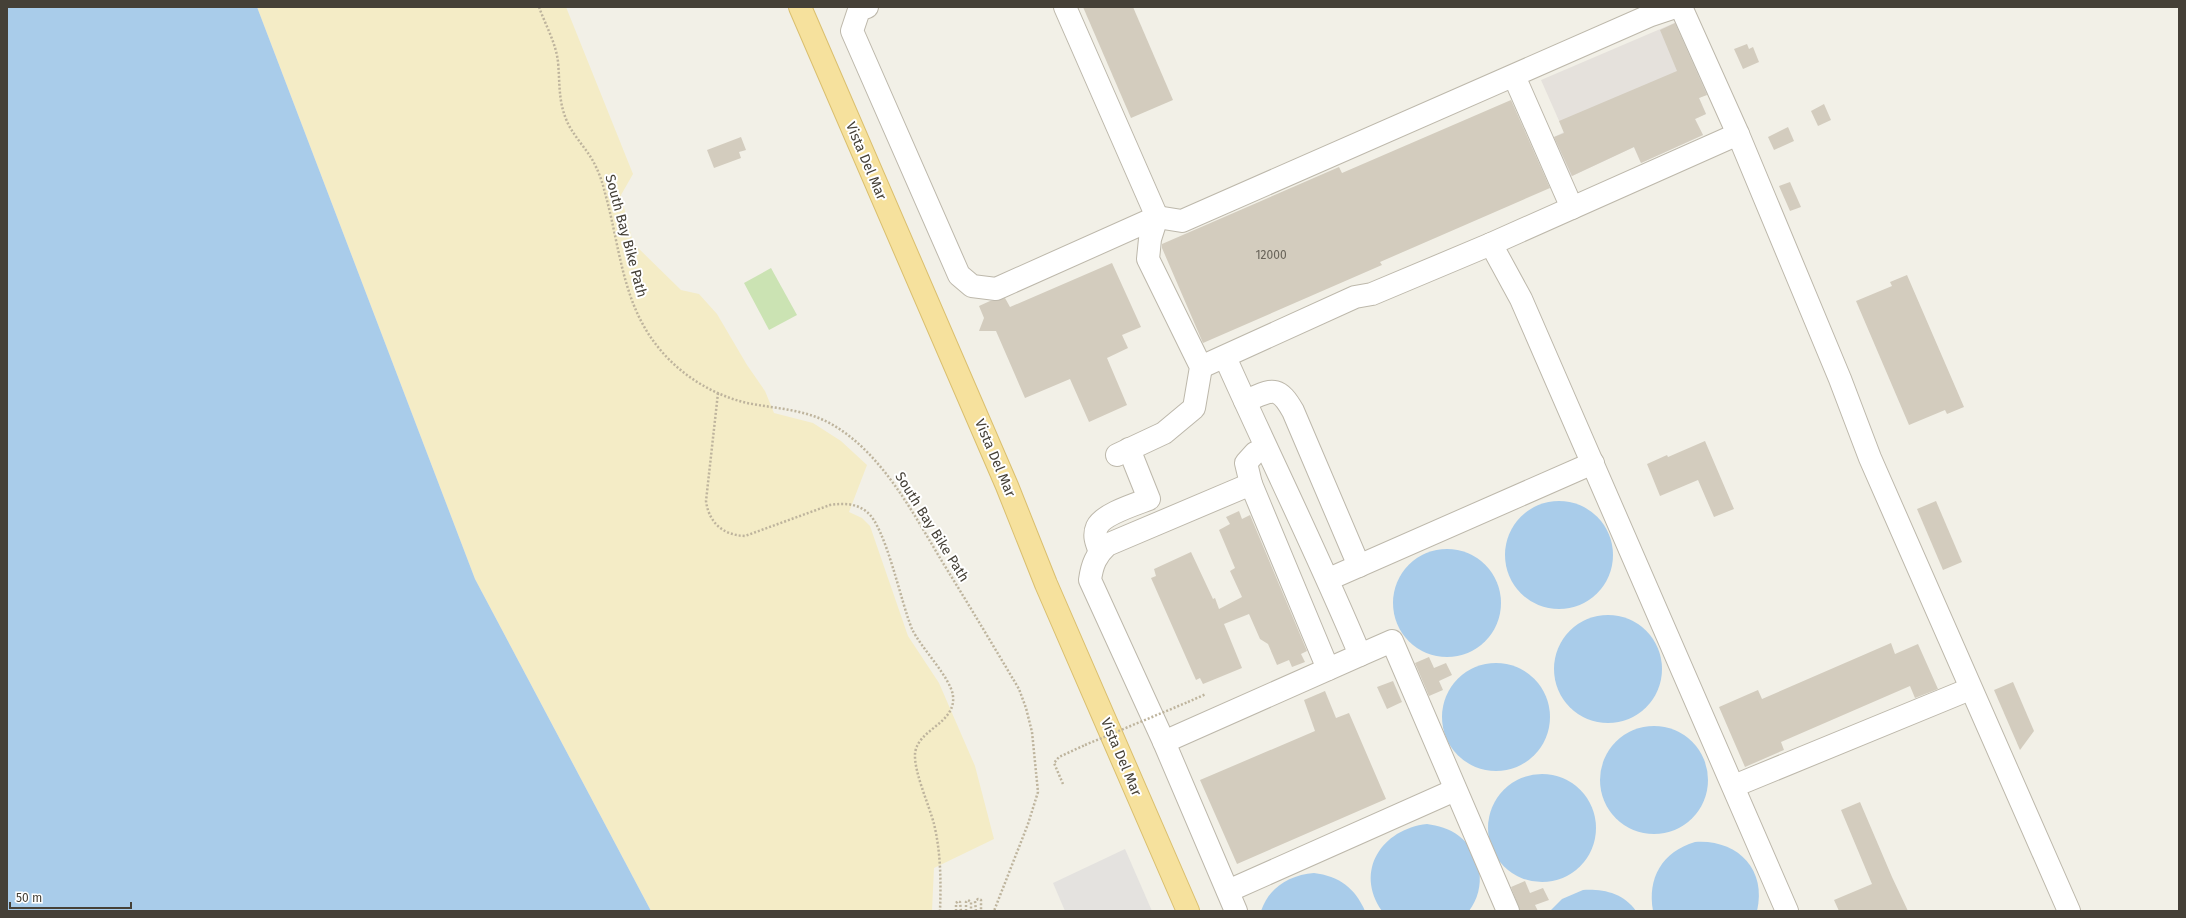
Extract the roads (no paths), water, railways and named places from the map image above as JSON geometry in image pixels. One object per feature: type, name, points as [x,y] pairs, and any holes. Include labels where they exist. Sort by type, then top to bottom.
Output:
[{"type":"main road","name":"Vista Del Mar","points":[[800,7],[1005,480],[1046,584],[1188,911]]},
{"type":"lane","points":[[867,7],[859,10],[852,31],[959,275],[972,286],[996,289],[1157,217],[1182,221],[1514,76],[1649,11],[1675,7]]},
{"type":"lane","points":[[1065,7],[1157,217],[1150,239],[1148,260],[1201,367],[1194,408],[1164,433],[1123,452],[1149,499],[1104,519],[1096,528],[1095,538],[1100,552]]},
{"type":"lane","points":[[1681,7],[1738,134],[1840,379],[1870,458],[1970,689],[2069,911]]},
{"type":"lane","points":[[1514,76],[1572,208]]},
{"type":"lane","points":[[1201,367],[1355,296],[1372,294],[1491,244],[1738,134]]},
{"type":"lane","points":[[1491,244],[1521,299],[1734,786],[1787,911]]},
{"type":"lane","points":[[1225,357],[1266,448],[1329,579],[1360,655]]},
{"type":"lane","points":[[1245,401],[1269,392],[1279,392],[1286,398],[1293,411],[1359,566]]},
{"type":"lane","points":[[1266,448],[1255,453],[1246,463],[1251,484],[1328,669]]},
{"type":"lane","points":[[1329,579],[1593,463]]},
{"type":"lane","points":[[1236,911],[1164,742],[1090,580],[1092,566],[1100,552],[1108,545],[1251,484]]},
{"type":"lane","points":[[1164,742],[1392,641],[1508,911]]},
{"type":"lane","points":[[1734,786],[1970,689]]},
{"type":"lane","points":[[1228,891],[1455,790]]},
{"type":"water","points":[[7,7],[257,7],[475,579],[651,911],[7,911]]},
{"type":"water","points":[[1559,501],[1580,505],[1597,517],[1609,534],[1613,555],[1609,576],[1597,593],[1580,605],[1559,609],[1538,605],[1521,593],[1509,576],[1505,555],[1509,534],[1521,517],[1538,505]]},
{"type":"water","points":[[1447,549],[1468,553],[1485,565],[1497,582],[1501,603],[1497,624],[1485,641],[1468,653],[1447,657],[1426,653],[1409,641],[1397,624],[1393,603],[1397,582],[1409,565],[1426,553]]},
{"type":"water","points":[[1608,615],[1629,619],[1646,631],[1658,648],[1662,669],[1658,690],[1646,707],[1629,719],[1608,723],[1587,719],[1570,707],[1558,690],[1554,669],[1558,648],[1570,631],[1587,619]]},
{"type":"water","points":[[1496,663],[1517,667],[1534,679],[1546,696],[1550,717],[1546,738],[1534,755],[1517,767],[1496,771],[1475,767],[1458,755],[1446,738],[1442,717],[1446,696],[1458,679],[1475,667]]},
{"type":"water","points":[[1654,726],[1675,730],[1692,742],[1704,759],[1708,780],[1704,801],[1692,818],[1675,830],[1654,834],[1633,830],[1616,818],[1604,801],[1600,780],[1604,759],[1616,742],[1633,730]]},
{"type":"water","points":[[1542,774],[1563,778],[1580,790],[1592,807],[1596,828],[1592,849],[1580,866],[1563,878],[1542,882],[1521,878],[1504,866],[1492,849],[1488,828],[1492,807],[1504,790],[1521,778]]},
{"type":"water","points":[[1427,824],[1455,833],[1467,843],[1473,852],[1477,861],[1480,882],[1475,902],[1469,911],[1382,911],[1374,896],[1371,881],[1372,867],[1377,854],[1386,843],[1397,834],[1411,828]]},
{"type":"water","points":[[1695,842],[1710,842],[1723,845],[1735,851],[1745,859],[1753,869],[1757,882],[1759,896],[1757,911],[1653,911],[1652,888],[1659,868],[1674,852],[1683,846]]},
{"type":"water","points":[[1314,873],[1331,877],[1345,884],[1356,896],[1365,911],[1261,911],[1269,895],[1275,889],[1297,876]]},
{"type":"water","points":[[1583,890],[1598,890],[1612,893],[1625,900],[1636,911],[1550,911],[1562,899]]}]
